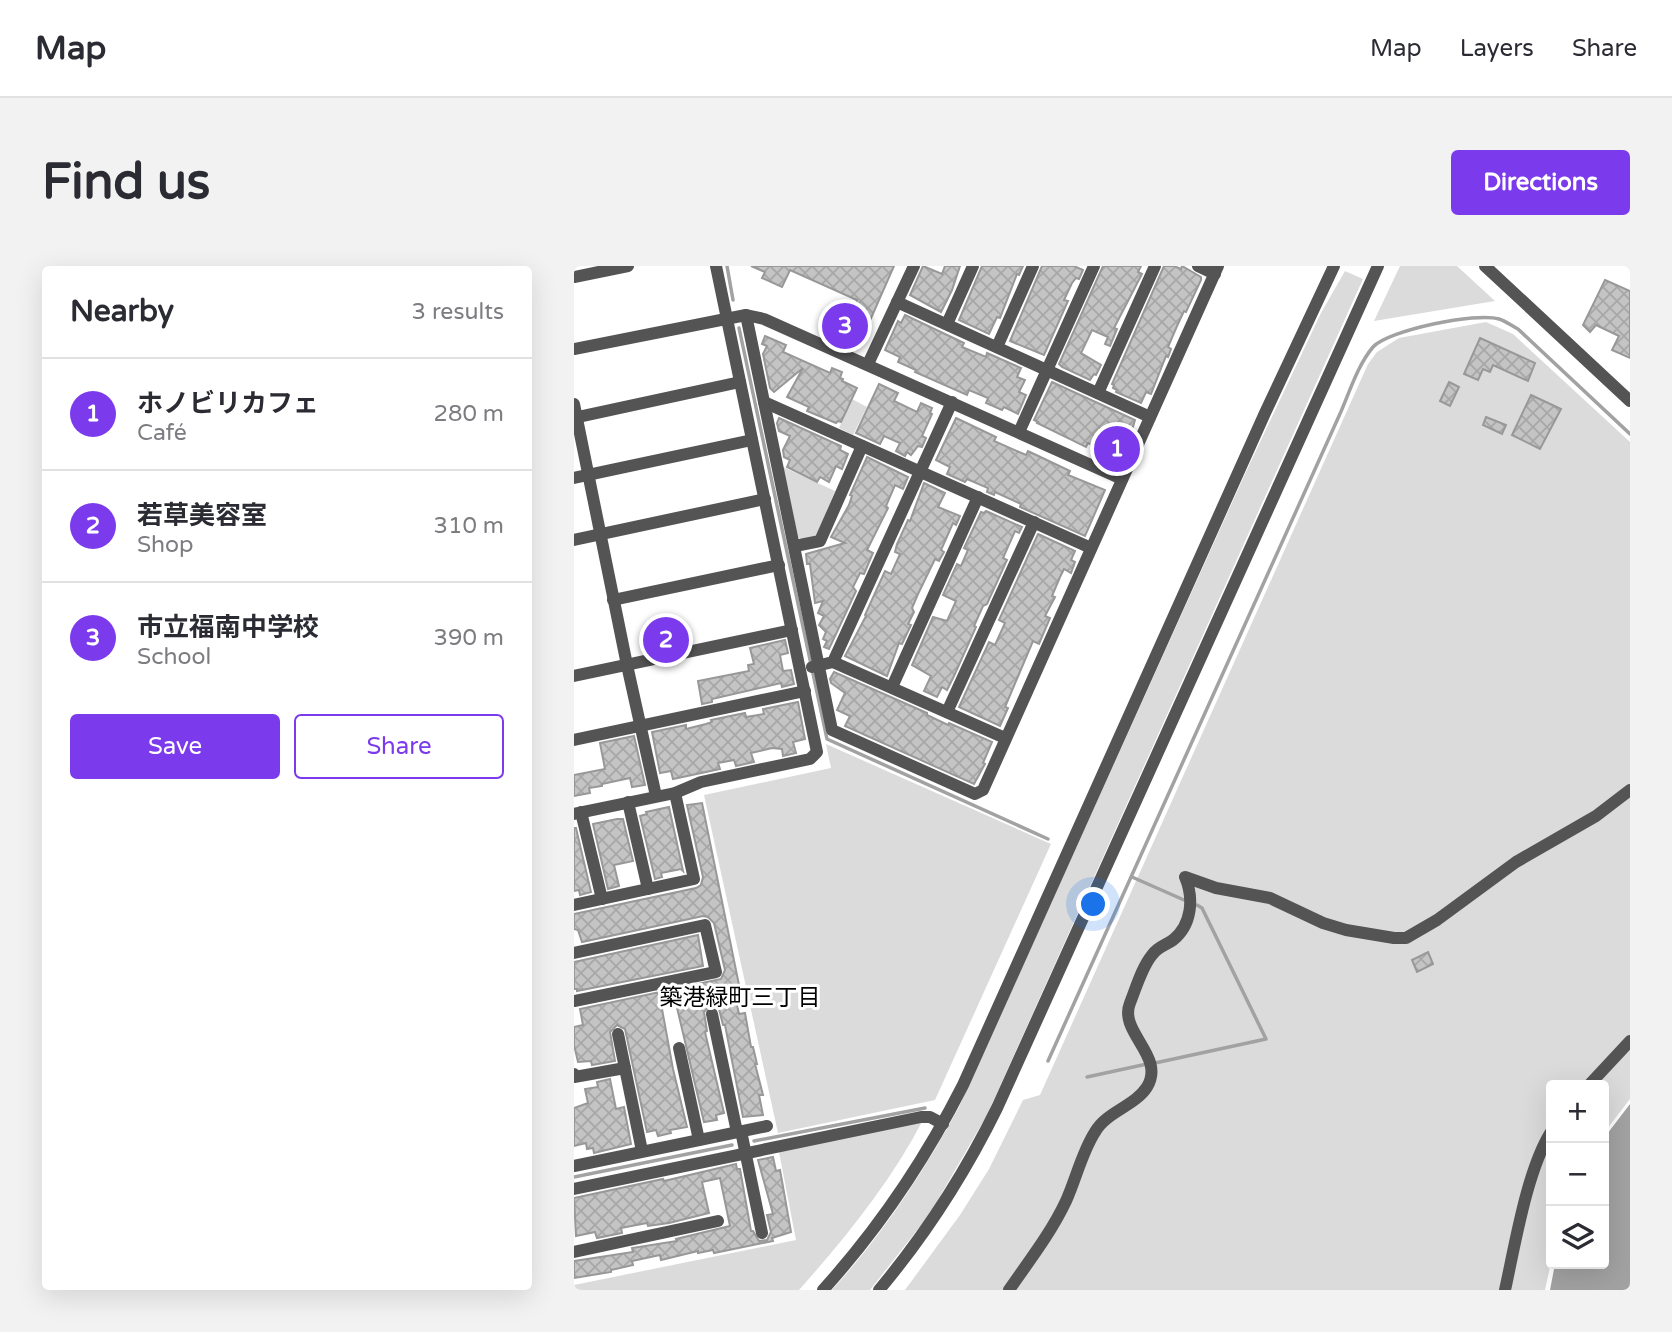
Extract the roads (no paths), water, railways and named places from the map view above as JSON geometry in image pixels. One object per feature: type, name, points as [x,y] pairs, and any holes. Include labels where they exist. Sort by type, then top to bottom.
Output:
[{"type":"street","points":[[574,277],[628,266]]},
{"type":"street","points":[[716,266],[792,630],[811,667],[832,730],[975,793],[983,790],[1216,270],[1198,266]]},
{"type":"street","points":[[868,364],[914,266]]},
{"type":"street","points":[[947,324],[973,266]]},
{"type":"street","points":[[997,347],[1033,266]]},
{"type":"street","points":[[1019,432],[1094,266]]},
{"type":"street","points":[[1098,393],[1155,266]]},
{"type":"street","points":[[823,1290],[848,1263],[895,1202],[943,1124],[1334,266]]},
{"type":"street","points":[[879,1290],[942,1206],[998,1108],[1378,266]]},
{"type":"street","points":[[1485,266],[1630,401]]},
{"type":"street","points":[[897,302],[1150,417]]},
{"type":"street","points":[[601,899],[577,813],[675,793],[701,782],[810,759],[817,748],[805,691],[811,667],[795,546],[746,315]]},
{"type":"street","points":[[574,349],[746,315],[765,320],[868,364],[1122,479]]},
{"type":"street","points":[[576,418],[740,382]]},
{"type":"street","points":[[765,402],[1091,548]]},
{"type":"street","points":[[833,662],[952,402]]},
{"type":"street","points":[[574,404],[656,796]]},
{"type":"street","points":[[574,478],[752,440]]},
{"type":"street","points":[[795,546],[820,541],[862,446]]},
{"type":"street","points":[[892,687],[978,497]]},
{"type":"street","points":[[574,540],[765,499]]},
{"type":"street","points":[[947,712],[1034,522]]},
{"type":"street","points":[[613,600],[779,565]]},
{"type":"street","points":[[574,676],[792,630]]},
{"type":"street","points":[[811,667],[833,662],[1005,738]]},
{"type":"street","points":[[574,740],[805,691]]},
{"type":"street","points":[[1009,1290],[1065,1202],[1095,1130],[1146,1089],[1152,1072],[1147,1054],[1131,1025],[1128,1009],[1149,958],[1160,947],[1178,936],[1185,926],[1191,898],[1185,877],[1216,888],[1270,898],[1323,923],[1346,930],[1406,938],[1437,920],[1516,862],[1596,816],[1630,790]]},
{"type":"street","points":[[574,905],[694,879],[675,793]]},
{"type":"street","points":[[628,802],[648,889]]},
{"type":"street","points":[[574,953],[705,925],[716,972],[574,1001]]},
{"type":"street","points":[[712,1014],[762,1233]]},
{"type":"street","points":[[618,1034],[642,1151]]},
{"type":"street","points":[[1594,1080],[1630,1041]]},
{"type":"street","points":[[678,1048],[699,1140]]},
{"type":"street","points":[[574,1074],[575,1077],[625,1068]]},
{"type":"street","points":[[574,1189],[921,1117],[933,1118],[943,1124]]},
{"type":"street","points":[[574,1166],[767,1125]]},
{"type":"street","points":[[1505,1290],[1527,1197],[1546,1141]]},
{"type":"street","points":[[574,1252],[718,1221]]},
{"type":"waterway","points":[[727,266],[733,300]]},
{"type":"waterway","points":[[1048,1061],[1354,380],[1373,347],[1396,334],[1433,324],[1472,318],[1499,319],[1518,329],[1630,434]]},
{"type":"waterway","points":[[739,328],[827,739],[1048,839]]},
{"type":"waterway","points":[[1132,877],[1184,900]]},
{"type":"waterway","points":[[1155,1063],[1266,1039],[1202,908],[1197,905]]},
{"type":"waterway","points":[[1087,1077],[1147,1064]]},
{"type":"waterway","points":[[754,1141],[925,1108]]},
{"type":"waterway","points":[[574,1177],[732,1145]]},
{"type":"place","name":"市立福南中学校","points":[[845,326]]},
{"type":"place","name":"ホノビリカフェ","points":[[1117,449]]},
{"type":"place","name":"若草美容室","points":[[666,640]]},
{"type":"district","name":"築港緑町三丁目","points":[[740,997]]}]
